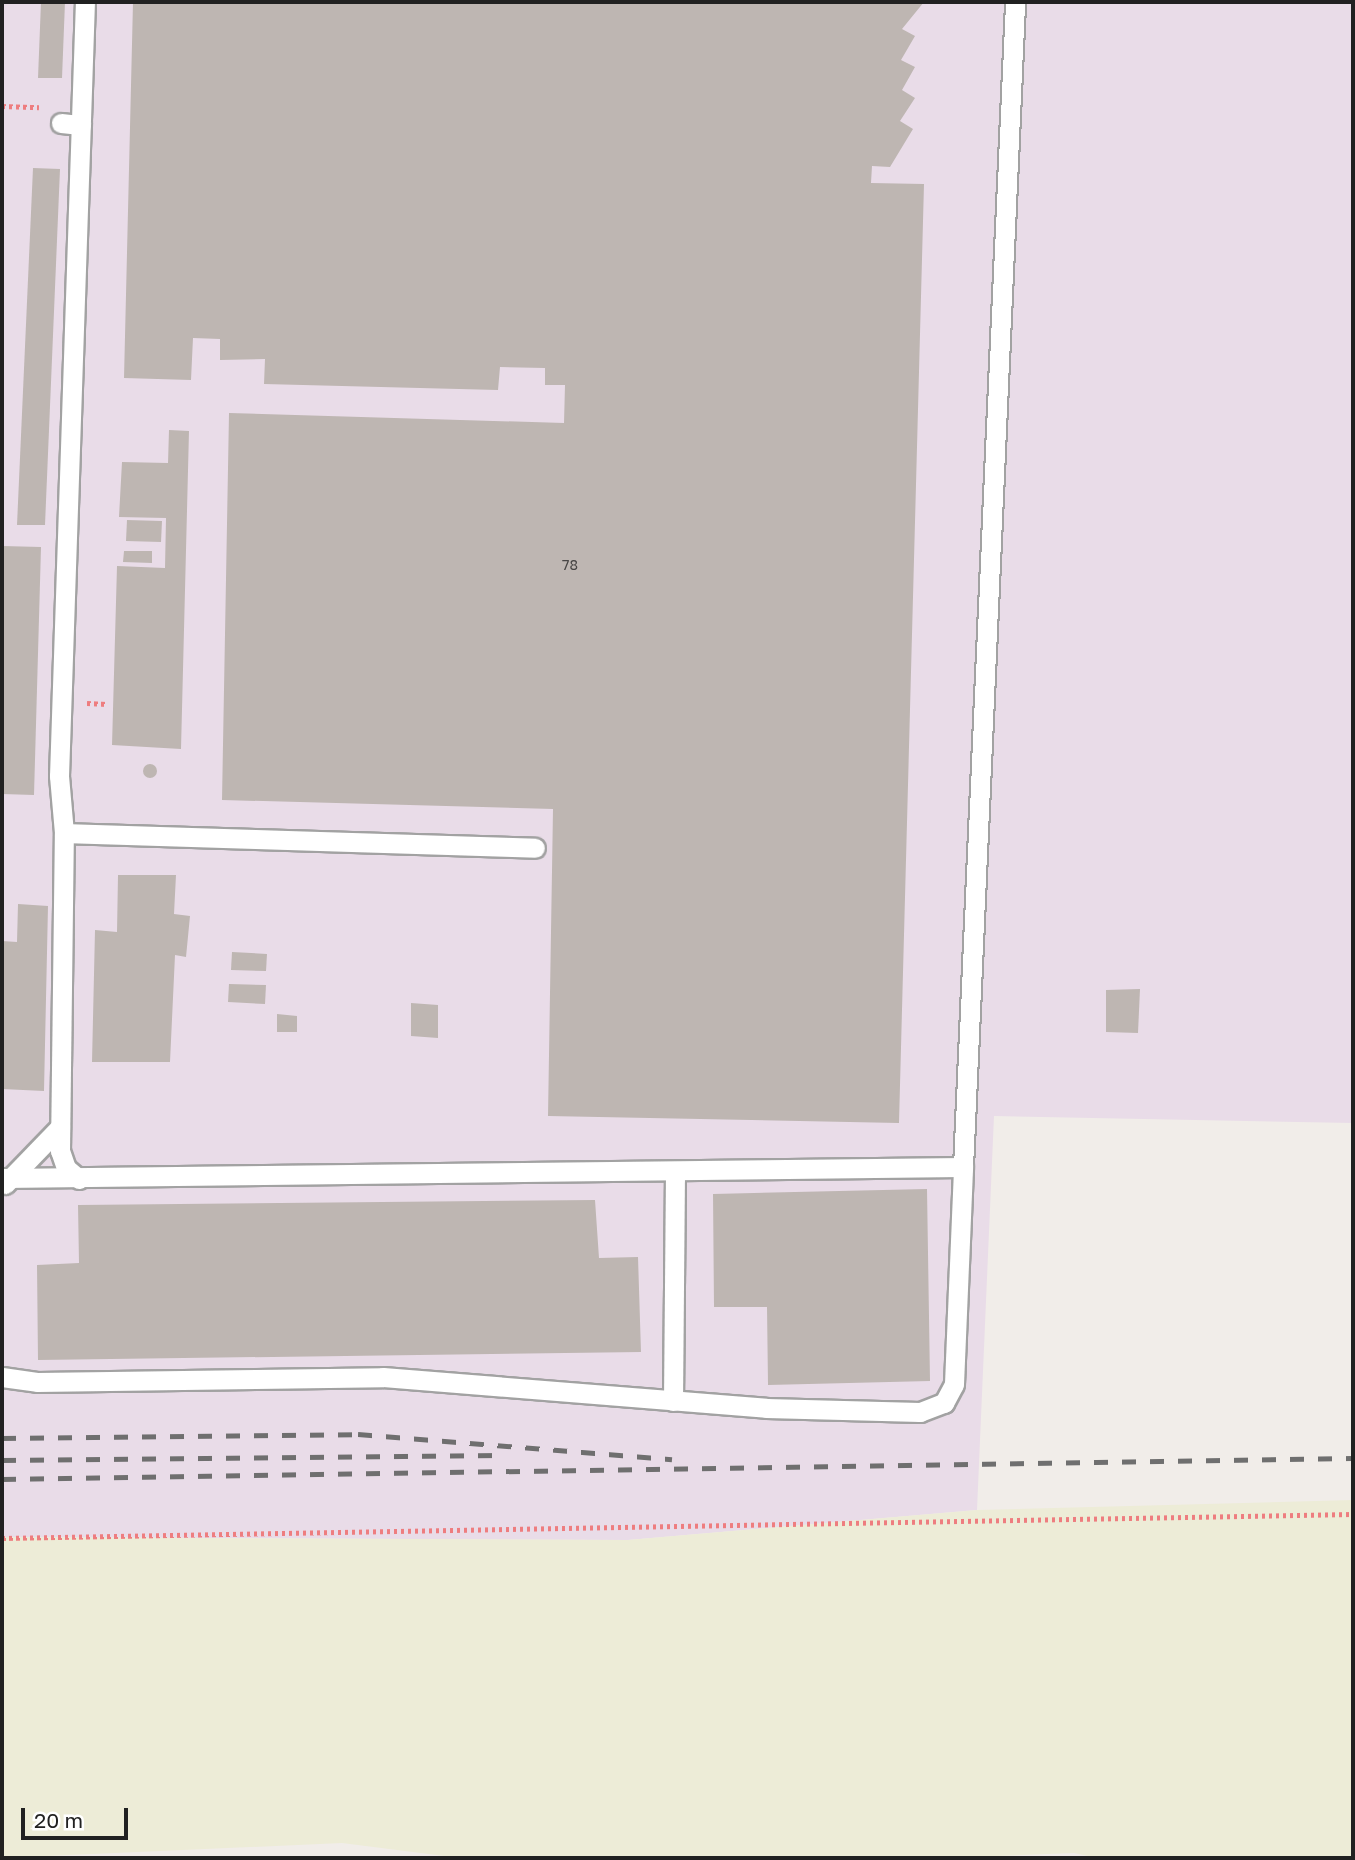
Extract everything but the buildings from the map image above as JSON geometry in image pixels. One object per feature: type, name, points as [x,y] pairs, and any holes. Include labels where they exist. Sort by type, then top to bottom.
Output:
[{"type":"lane","points":[[79,1179],[66,1168],[60,1151],[64,833],[59,776],[74,409],[85,2]]},
{"type":"lane","points":[[2,1377],[37,1382],[383,1377],[673,1401],[920,1412],[944,1403],[954,1384],[1015,2]]},
{"type":"lane","points":[[61,123],[81,124]]},
{"type":"lane","points":[[64,833],[535,848]]},
{"type":"lane","points":[[4,1182],[60,1127]]},
{"type":"lane","points":[[4,1182],[963,1167]]},
{"type":"lane","points":[[673,1401],[675,1173]]},
{"type":"path","points":[[2,1538],[1353,1514]]},
{"type":"shaded area","points":[[2,2],[1353,2],[1353,1123],[994,1116],[977,1510],[628,1540],[2,1537]]},
{"type":"green space","points":[[1353,1500],[1353,1858],[1097,1858],[1074,1853],[944,1858],[460,1858],[342,1843],[2,1858],[2,1537],[628,1540],[977,1510]]},
{"type":"railway","points":[[2,1438],[358,1434],[672,1459]]},
{"type":"railway","points":[[2,1460],[502,1455]]},
{"type":"railway","points":[[2,1479],[1353,1458]]}]
